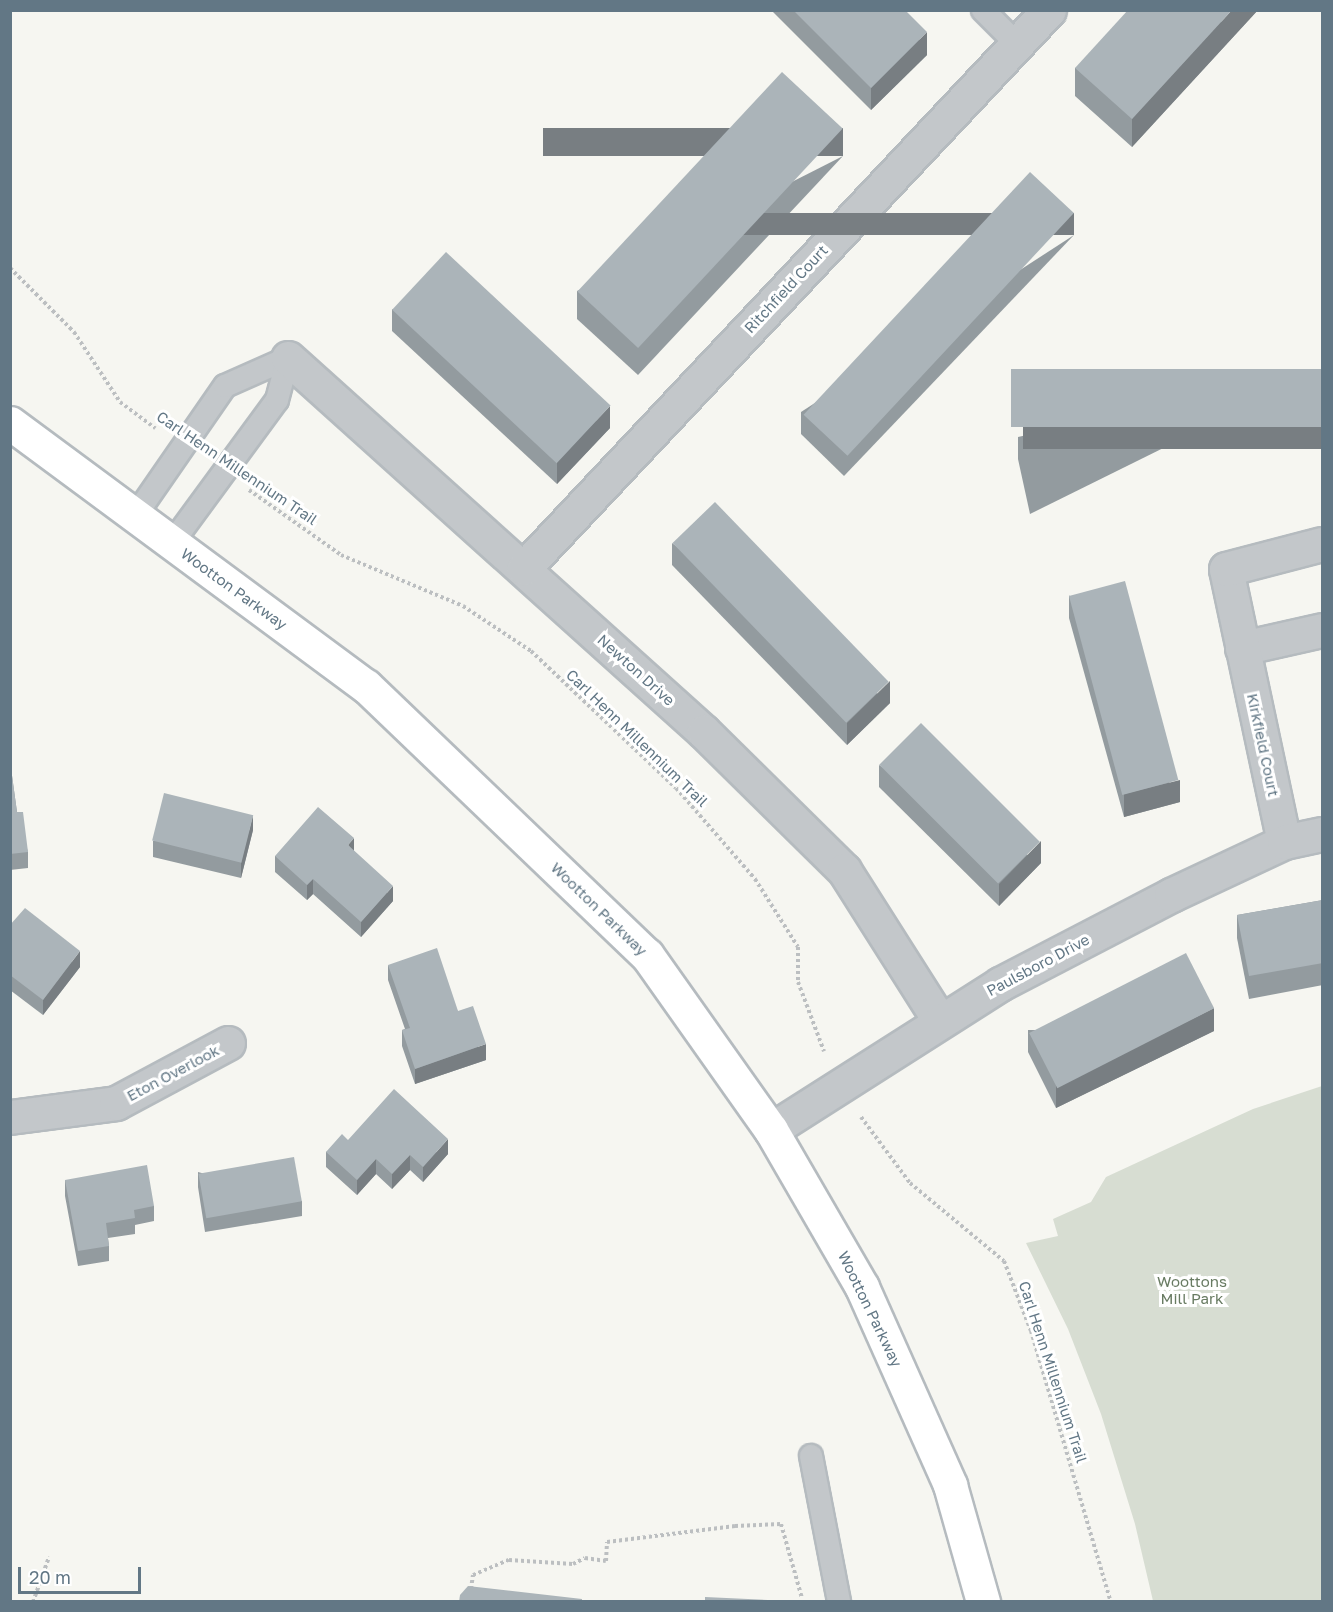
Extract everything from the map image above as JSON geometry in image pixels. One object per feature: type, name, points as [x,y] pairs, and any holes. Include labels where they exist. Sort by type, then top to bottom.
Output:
[{"type":"main road","name":"Wootton Parkway","points":[[10,423],[366,686],[638,947],[771,1130],[862,1287],[950,1485],[983,1602]]},
{"type":"street","name":"Ritchfield Court","points":[[524,568],[1049,10]]},
{"type":"street","name":"Newton Drive","points":[[288,358],[704,732],[844,870],[940,1021]]},
{"type":"street","name":"Kirkfield Court","points":[[1284,842],[1226,569],[1323,544]]},
{"type":"street","points":[[1242,648],[1323,630]]},
{"type":"street","name":"Paulsboro Drive","points":[[771,1130],[940,1021],[1050,957],[1284,842],[1323,834]]},
{"type":"street","name":"Eton Overlook","points":[[10,1117],[116,1103],[228,1043]]},
{"type":"lane","points":[[983,10],[1017,44]]},
{"type":"lane","points":[[135,516],[225,386],[288,358]]},
{"type":"lane","points":[[172,543],[277,400],[288,358]]},
{"type":"lane","points":[[811,1456],[839,1602]]},
{"type":"path","name":"Carl Henn Millennium Trail","points":[[10,268],[74,332],[120,402],[183,448]]},
{"type":"path","name":"Carl Henn Millennium Trail","points":[[223,474],[287,514],[341,555],[463,606],[531,651],[676,788],[755,879],[798,947],[798,982],[838,1087],[910,1183],[1004,1261],[1031,1331],[1111,1602]]},
{"type":"path","points":[[470,1593],[472,1575],[509,1560],[573,1564],[585,1558],[606,1561],[607,1542],[735,1526],[781,1524],[803,1602]]},
{"type":"path","points":[[33,1602],[49,1557]]},
{"type":"green space","name":"Woottons Mill Park","points":[[1322,1086],[1322,1601],[1153,1601],[1135,1524],[1101,1414],[1068,1329],[1026,1243],[1058,1236],[1053,1219],[1091,1202],[1106,1177],[1253,1109]]},
{"type":"building","points":[[793,10],[905,10],[927,32],[871,88]]},
{"type":"building","points":[[1128,10],[1232,10],[1132,119],[1075,68]]},
{"type":"building","points":[[782,72],[843,129],[638,348],[577,291]]},
{"type":"building","points":[[1030,172],[1074,213],[847,456],[804,415]]},
{"type":"building","points":[[446,252],[611,405],[557,463],[392,310]]},
{"type":"building","points":[[1011,369],[1322,369],[1322,427],[1011,427]]},
{"type":"building","points":[[715,502],[889,682],[846,723],[673,543]]},
{"type":"building","points":[[1125,581],[1178,780],[1122,795],[1069,596]]},
{"type":"building","points":[[921,723],[1040,842],[998,884],[879,765]]},
{"type":"building","points":[[10,761],[17,812],[23,812],[28,852],[10,854]]},
{"type":"building","points":[[164,793],[253,815],[241,863],[152,841]]},
{"type":"building","points":[[318,807],[354,838],[348,845],[393,886],[361,922],[313,879],[307,885],[275,856]]},
{"type":"building","points":[[1323,900],[1323,963],[1249,976],[1237,915]]},
{"type":"building","points":[[25,908],[80,951],[43,1000],[10,975],[10,925]]},
{"type":"building","points":[[437,948],[458,1011],[473,1006],[486,1044],[415,1069],[402,1030],[410,1028],[388,965]]},
{"type":"building","points":[[1186,953],[1214,1008],[1057,1088],[1029,1033]]},
{"type":"building","points":[[394,1089],[448,1139],[423,1167],[410,1155],[392,1174],[376,1159],[357,1180],[326,1152],[342,1134],[348,1140]]},
{"type":"building","points":[[294,1157],[302,1201],[206,1218],[198,1174]]},
{"type":"building","points":[[147,1165],[154,1206],[134,1210],[135,1218],[106,1223],[109,1246],[78,1251],[65,1180]]},
{"type":"building","points":[[468,1586],[582,1599],[582,1602],[459,1602],[460,1595]]},
{"type":"building","points":[[705,1597],[791,1601],[791,1602],[705,1602]]}]
